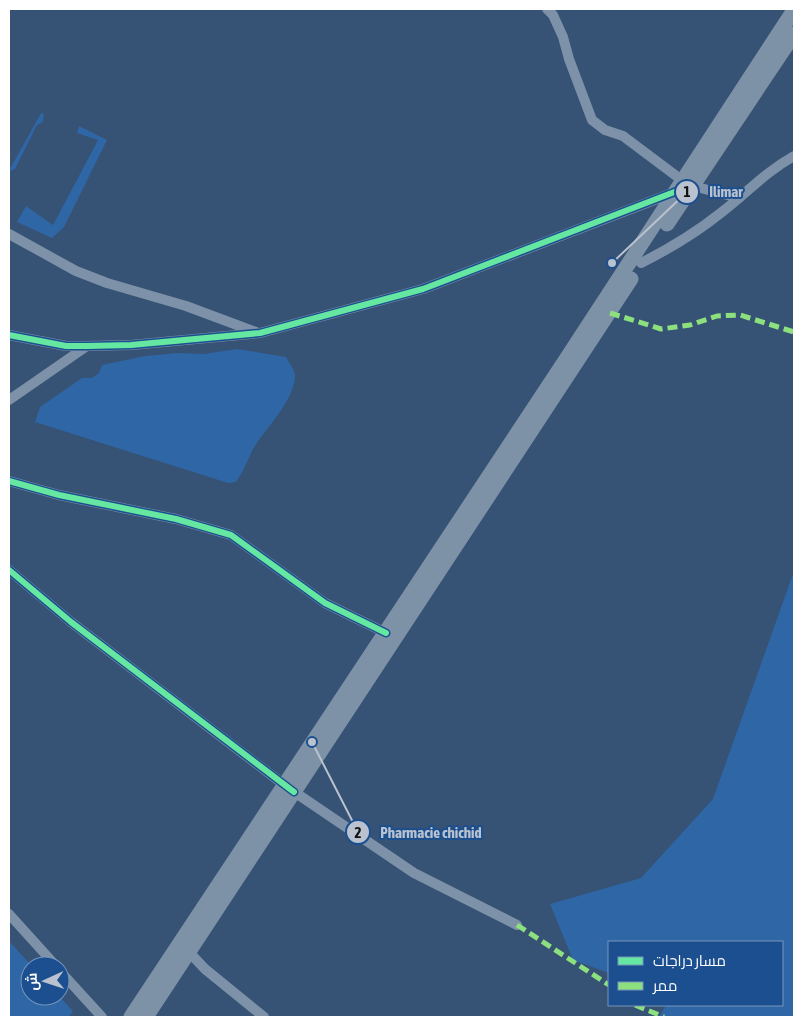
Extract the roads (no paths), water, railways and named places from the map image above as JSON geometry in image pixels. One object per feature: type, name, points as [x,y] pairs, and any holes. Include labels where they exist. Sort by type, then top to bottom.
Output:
[{"type":"highway","points":[[146,1017],[386,633],[684,186],[794,10]]},
{"type":"highway","points":[[132,1017],[289,789],[641,264],[684,186],[794,34]]},
{"type":"street","points":[[547,9],[553,15],[564,37],[569,59],[592,120],[605,130],[623,136],[684,186],[739,198]]},
{"type":"street","points":[[641,264],[677,244],[739,198],[761,177],[794,156]]},
{"type":"street","points":[[9,335],[66,346],[87,346],[131,345],[260,333],[423,289],[684,186]]},
{"type":"street","points":[[9,234],[76,271],[186,306],[260,333]]},
{"type":"street","points":[[9,400],[87,346]]},
{"type":"street","points":[[9,481],[59,495],[176,519],[231,535],[325,603],[386,633]]},
{"type":"street","points":[[9,570],[71,622],[289,789],[414,873],[517,924]]},
{"type":"street","points":[[9,914],[47,956]]},
{"type":"street","points":[[188,951],[205,969],[264,1017]]},
{"type":"street","points":[[70,982],[102,1017]]},
{"type":"place","name":"Ilimar","points":[[612,263]]},
{"type":"place","name":"Pharmacie chichid","points":[[312,742]]}]
